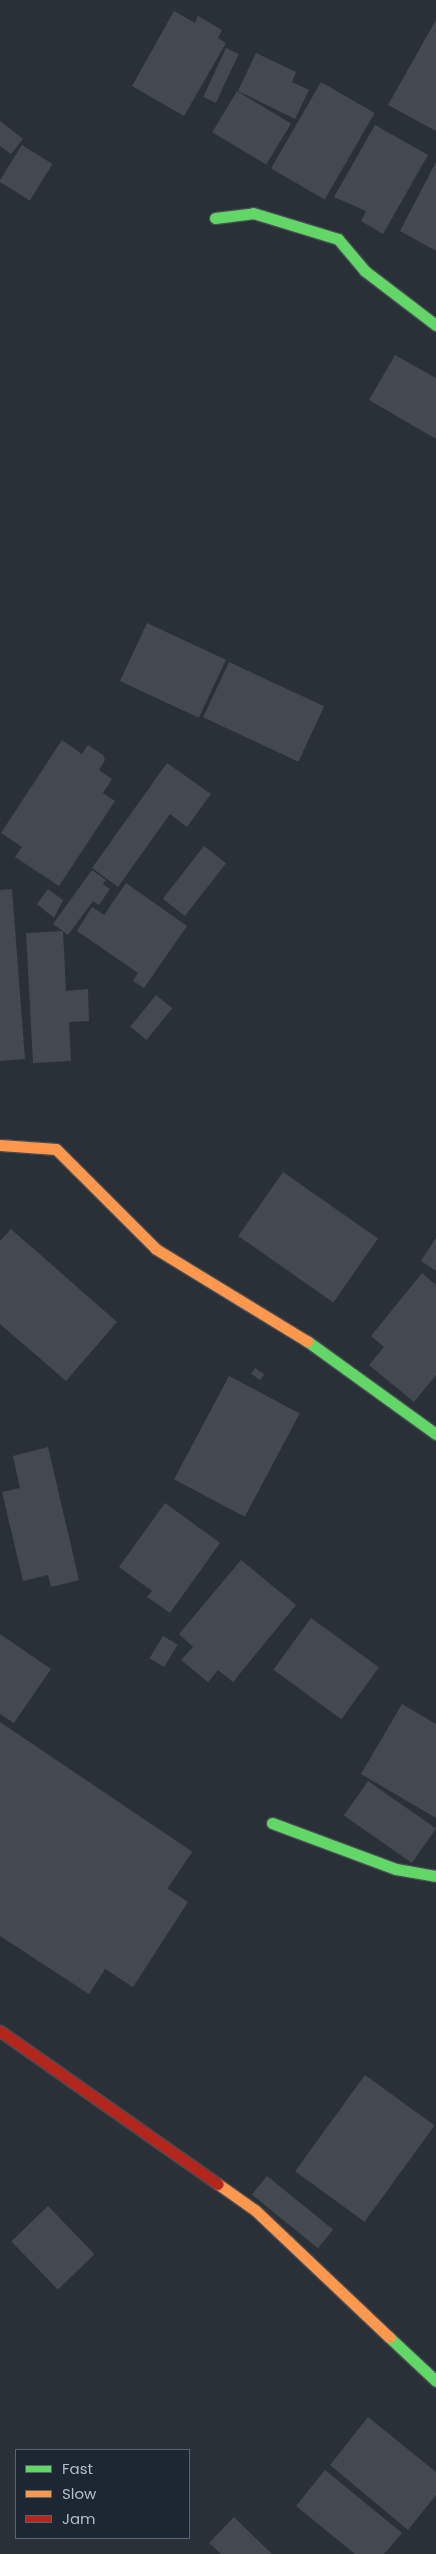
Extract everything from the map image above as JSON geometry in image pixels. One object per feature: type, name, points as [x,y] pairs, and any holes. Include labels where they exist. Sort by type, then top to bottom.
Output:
[{"type":"street","points":[[215,218],[253,213],[338,239],[364,270],[436,325]]},
{"type":"street","points":[[0,1145],[56,1149],[156,1249],[291,1329],[436,1434]]},
{"type":"street","points":[[272,1823],[396,1869],[436,1876]]},
{"type":"street","points":[[0,2031],[255,2210],[436,2381]]},
{"type":"building","points":[[174,11],[195,23],[198,16],[222,30],[218,38],[226,43],[184,116],[132,86]]},
{"type":"building","points":[[436,20],[436,131],[388,105]]},
{"type":"building","points":[[226,48],[239,54],[216,103],[203,97]]},
{"type":"building","points":[[256,53],[296,72],[292,82],[309,90],[295,119],[238,91]]},
{"type":"building","points":[[321,82],[375,113],[325,200],[271,169]]},
{"type":"building","points":[[237,91],[291,123],[266,165],[212,132]]},
{"type":"building","points":[[0,121],[23,139],[11,154],[0,146]]},
{"type":"building","points":[[375,125],[428,155],[383,234],[361,221],[366,211],[334,197]]},
{"type":"building","points":[[22,145],[53,164],[30,201],[0,182]]},
{"type":"building","points":[[436,162],[436,251],[400,231]]},
{"type":"building","points":[[395,355],[436,378],[436,439],[369,400]]},
{"type":"building","points":[[147,623],[226,660],[199,718],[120,681]]},
{"type":"building","points":[[229,662],[324,706],[298,762],[203,717]]},
{"type":"building","points":[[62,740],[82,754],[88,745],[103,755],[105,760],[99,770],[112,779],[103,793],[115,801],[59,886],[15,857],[22,847],[1,833]]},
{"type":"building","points":[[167,763],[211,794],[187,827],[170,814],[118,887],[92,868]]},
{"type":"building","points":[[204,846],[226,863],[185,916],[163,899]]},
{"type":"building","points":[[92,870],[106,880],[103,884],[110,889],[99,905],[93,901],[68,935],[53,924]]},
{"type":"building","points":[[126,883],[187,926],[144,988],[133,981],[138,973],[77,931],[92,907],[104,915]]},
{"type":"building","points":[[12,889],[25,1059],[0,1061],[0,890]]},
{"type":"building","points":[[48,889],[63,900],[54,918],[37,904]]},
{"type":"building","points":[[63,931],[66,991],[88,989],[89,1021],[69,1022],[71,1061],[33,1063],[26,933]]},
{"type":"building","points":[[156,995],[172,1008],[147,1040],[130,1027]]},
{"type":"building","points":[[283,1172],[378,1239],[333,1302],[238,1236]]},
{"type":"building","points":[[11,1229],[117,1322],[66,1381],[0,1324],[0,1241]]},
{"type":"building","points":[[436,1238],[436,1271],[421,1261]]},
{"type":"building","points":[[422,1273],[436,1285],[436,1375],[414,1402],[369,1365],[384,1347],[371,1336]]},
{"type":"building","points":[[255,1368],[264,1374],[260,1380],[251,1374]]},
{"type":"building","points":[[229,1376],[300,1414],[245,1517],[174,1479]]},
{"type":"building","points":[[48,1447],[79,1580],[51,1587],[48,1575],[23,1581],[2,1492],[20,1488],[13,1456]]},
{"type":"building","points":[[165,1503],[220,1543],[170,1613],[147,1597],[152,1591],[119,1567]]},
{"type":"building","points":[[241,1560],[296,1605],[233,1682],[218,1670],[208,1682],[181,1660],[193,1647],[179,1634]]},
{"type":"building","points":[[311,1618],[379,1667],[341,1719],[273,1670]]},
{"type":"building","points":[[0,1634],[51,1669],[14,1723],[0,1714]]},
{"type":"building","points":[[163,1636],[178,1645],[164,1667],[150,1658]]},
{"type":"building","points":[[402,1704],[436,1724],[436,1818],[361,1774]]},
{"type":"building","points":[[0,1722],[192,1852],[164,1893],[0,1782]]},
{"type":"building","points":[[0,1779],[188,1902],[133,1987],[105,1969],[89,1994],[0,1936]]},
{"type":"building","points":[[368,1781],[436,1829],[412,1863],[344,1815]]},
{"type":"building","points":[[365,2075],[435,2126],[365,2222],[295,2171]]},
{"type":"building","points":[[267,2176],[333,2229],[318,2248],[252,2195]]},
{"type":"building","points":[[48,2206],[95,2254],[58,2290],[11,2241]]},
{"type":"building","points":[[368,2417],[436,2472],[436,2495],[408,2530],[330,2465]]},
{"type":"building","points":[[325,2470],[402,2533],[384,2554],[355,2554],[296,2506]]},
{"type":"building","points":[[234,2517],[272,2554],[221,2554],[209,2543]]},
{"type":"traffic: fast","points":[[215,218],[253,213],[338,239],[365,271],[436,325]]},
{"type":"traffic: fast","points":[[307,1341],[436,1434]]},
{"type":"traffic: fast","points":[[272,1823],[396,1869],[436,1876]]},
{"type":"traffic: fast","points":[[389,2337],[436,2381]]},
{"type":"traffic: slow","points":[[0,1145],[56,1149],[156,1249],[307,1341]]},
{"type":"traffic: slow","points":[[218,2184],[255,2210],[389,2337]]},
{"type":"traffic: jam","points":[[0,2031],[218,2184]]}]
